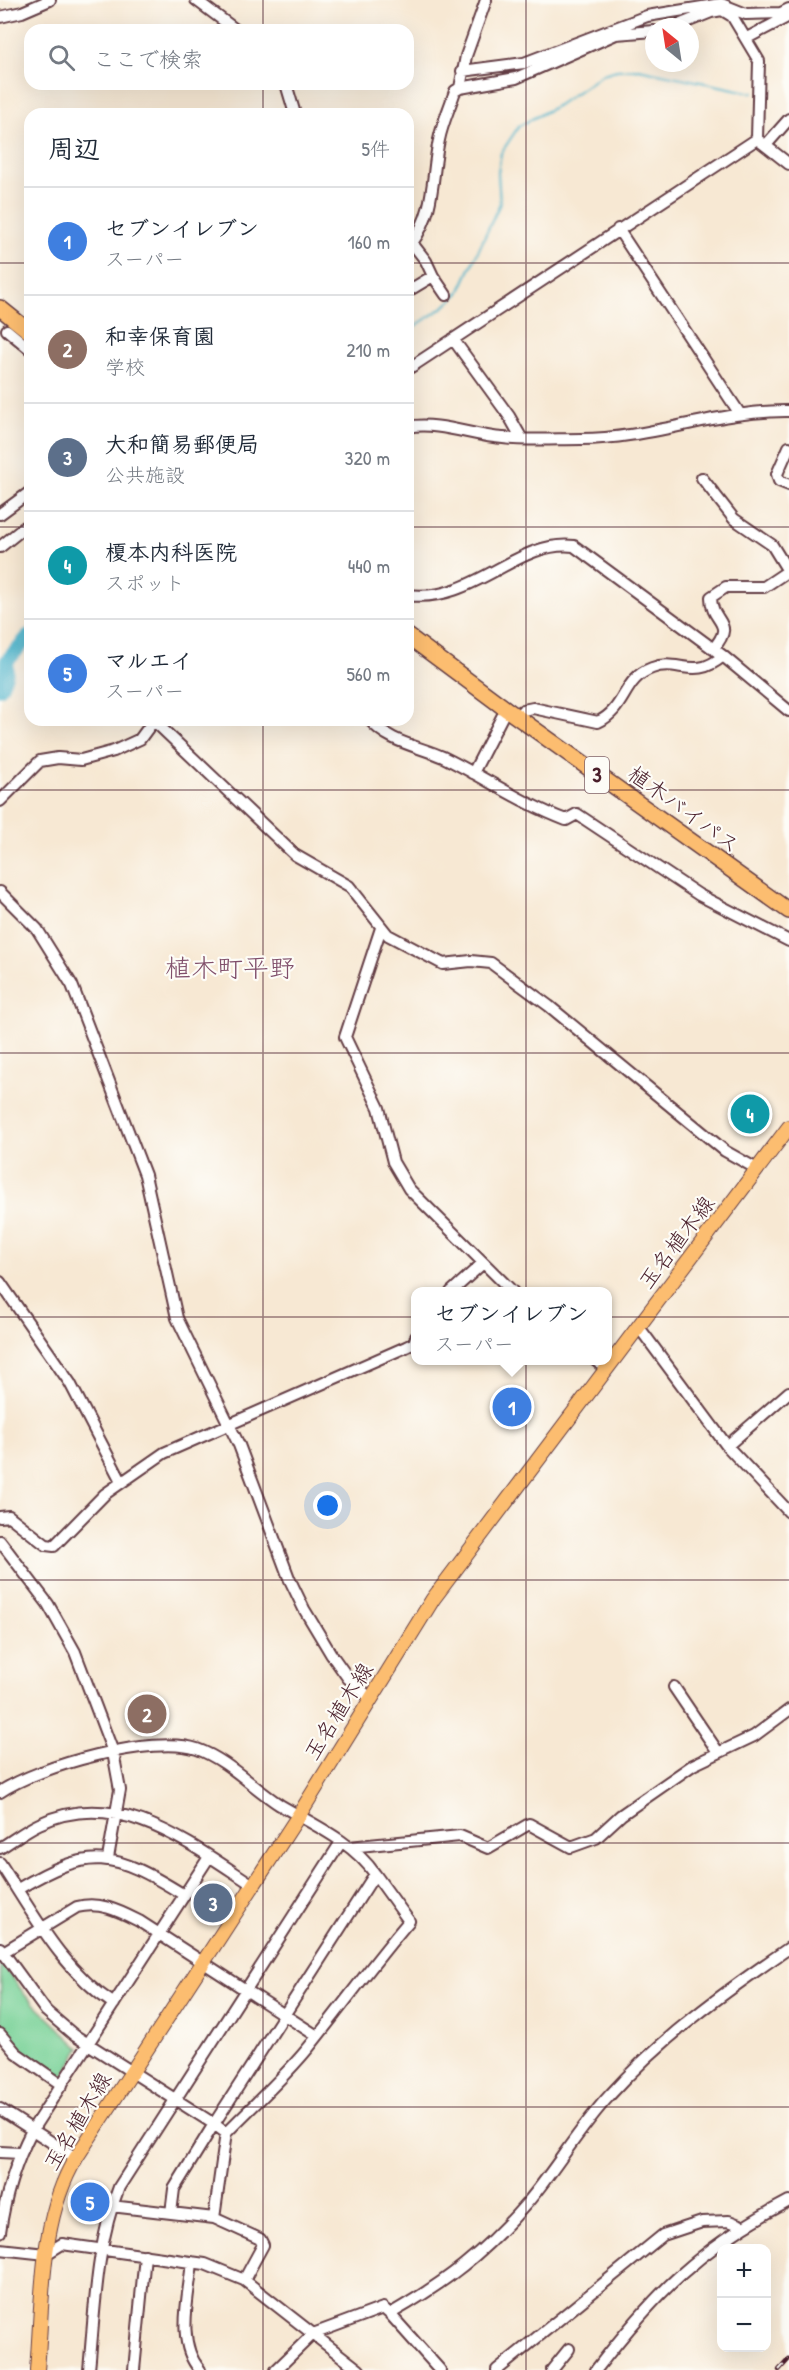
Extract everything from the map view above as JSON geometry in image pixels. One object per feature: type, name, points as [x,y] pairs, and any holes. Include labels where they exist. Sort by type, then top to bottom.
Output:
[{"type":"highway","points":[[0,308],[8,329],[24,331]]},
{"type":"highway","name":"植木バイパス","points":[[414,640],[511,713],[789,911]]},
{"type":"main road","name":"玉名植木線","points":[[612,1353],[638,1326],[789,1127]]},
{"type":"main road","name":"玉名植木線","points":[[37,2370],[46,2254],[62,2188],[76,2158],[299,1815],[370,1698],[434,1599],[601,1365]]},
{"type":"street","points":[[0,17],[22,12],[50,0]]},
{"type":"street","points":[[196,0],[228,24]]},
{"type":"street","points":[[460,88],[462,71],[486,0]]},
{"type":"street","points":[[462,71],[524,63],[647,16],[721,4],[746,15],[781,13],[789,9]]},
{"type":"street","points":[[699,18],[722,10],[732,16],[747,38],[759,61],[762,142],[789,164]]},
{"type":"street","points":[[747,38],[789,16]]},
{"type":"street","points":[[414,231],[425,218],[436,177],[439,138],[455,91],[460,88],[516,78],[616,34],[645,32]]},
{"type":"street","points":[[288,90],[293,108]]},
{"type":"street","points":[[414,365],[618,229],[762,142],[789,119]]},
{"type":"street","points":[[618,229],[740,414]]},
{"type":"street","points":[[414,246],[446,295]]},
{"type":"street","points":[[414,287],[433,276]]},
{"type":"street","points":[[8,329],[24,344]]},
{"type":"street","points":[[453,339],[509,416],[522,439]]},
{"type":"street","points":[[774,411],[789,420]]},
{"type":"street","points":[[414,427],[430,426],[503,438],[608,438],[740,414],[789,411]]},
{"type":"street","points":[[789,447],[777,474],[779,481],[789,485]]},
{"type":"street","points":[[702,478],[734,519],[772,545],[789,571],[764,588],[726,587],[711,597],[711,606],[724,626],[724,636],[713,649]]},
{"type":"street","points":[[0,514],[24,496]]},
{"type":"street","points":[[0,547],[24,528]]},
{"type":"street","points":[[414,595],[437,596],[468,586],[544,548],[560,544],[574,546],[723,656],[789,711]]},
{"type":"street","points":[[474,773],[511,713],[533,708],[598,722],[616,710],[636,676],[654,667],[701,669],[713,665],[723,656]]},
{"type":"street","points":[[0,801],[40,761],[58,758],[81,760],[114,751],[140,740],[150,726]]},
{"type":"street","points":[[160,726],[295,855],[349,886],[388,935],[443,964],[477,961],[491,963],[549,1006],[725,1151],[757,1169]]},
{"type":"street","points":[[375,726],[398,740],[474,773],[529,806],[566,820],[576,814],[699,895],[789,941]]},
{"type":"street","points":[[0,892],[37,930],[72,985],[145,1176],[177,1318],[230,1425],[304,1609],[336,1662],[348,1678],[370,1698]]},
{"type":"street","points":[[381,928],[345,1037],[379,1108],[393,1162],[408,1189],[508,1287]]},
{"type":"street","points":[[457,1287],[483,1263]]},
{"type":"street","points":[[0,1282],[70,1383],[121,1481]]},
{"type":"street","points":[[638,1326],[727,1446],[789,1512]]},
{"type":"street","points":[[0,1517],[9,1516],[21,1523],[46,1545],[54,1546],[85,1512],[121,1481],[164,1453],[230,1425],[315,1384],[411,1344]]},
{"type":"street","points":[[727,1446],[789,1392]]},
{"type":"street","points":[[0,1541],[48,1604],[75,1652],[113,1752],[120,1790],[108,1858]]},
{"type":"street","points":[[674,1687],[718,1752]]},
{"type":"street","points":[[345,1844],[460,1836],[488,1848],[529,1824],[571,1847],[596,1838],[621,1815],[693,1765],[754,1736],[789,1710]]},
{"type":"street","points":[[0,1792],[54,1768],[113,1752],[174,1744],[199,1750],[249,1780],[281,1805],[364,1858],[409,1921],[317,2036],[226,2133],[214,2218]]},
{"type":"street","points":[[0,1848],[40,1823],[75,1813],[115,1813],[155,1824],[253,1885]]},
{"type":"street","points":[[89,2370],[101,2249],[111,2206],[119,2187],[246,1990],[345,1844]]},
{"type":"street","points":[[0,2232],[3,2197],[20,2153],[32,2130],[209,1857]]},
{"type":"street","points":[[18,1889],[72,1862],[108,1858],[156,1877],[184,1895]]},
{"type":"street","points":[[0,1863],[68,1965],[92,1990],[114,2004]]},
{"type":"street","points":[[171,2212],[174,2189],[178,2180],[375,1874]]},
{"type":"street","points":[[226,2133],[88,2044],[46,2011],[1,1952],[69,1911],[90,1904],[114,1909],[203,1962],[317,2036]]},
{"type":"street","points":[[390,2314],[432,2289],[471,2261],[526,2204],[609,2096],[648,2057],[691,2020],[789,1948]]},
{"type":"street","points":[[0,2034],[16,2053],[62,2085]]},
{"type":"street","points":[[0,2109],[76,2158]]},
{"type":"street","points":[[0,2152],[20,2153]]},
{"type":"street","points":[[596,2370],[633,2322],[673,2279],[742,2226],[789,2201]]},
{"type":"street","points":[[111,2206],[214,2218],[260,2239],[263,2245],[244,2280]]},
{"type":"street","points":[[497,2370],[663,2235],[702,2222],[729,2221],[742,2226]]},
{"type":"street","points":[[0,2249],[46,2254],[62,2244],[205,2264],[244,2280],[359,2370]]},
{"type":"street","points":[[135,2370],[145,2255]]},
{"type":"street","points":[[192,2262],[185,2336],[190,2356],[200,2370]]},
{"type":"street","points":[[276,2370],[313,2334],[383,2308],[440,2370]]},
{"type":"street","points":[[552,2370],[569,2349]]},
{"type":"green space","points":[[1,1962],[25,1995],[80,2048],[61,2080],[16,2050],[0,2031]]},
{"type":"waterway","points":[[414,327],[445,306],[459,293],[500,203],[498,173],[501,153],[519,126],[558,105],[603,74],[617,70],[639,69],[753,93]]},
{"type":"waterway","points":[[0,688],[6,674],[7,661],[24,642]]},
{"type":"railway","points":[[779,2370],[789,2359]]},
{"type":"place","name":"榎本内科医院","points":[[750,1114]]},
{"type":"place","name":"セブンイレブン","points":[[512,1407]]},
{"type":"place","name":"和幸保育園","points":[[147,1714]]},
{"type":"place","name":"大和簡易郵便局","points":[[213,1903]]},
{"type":"place","name":"マルエイ","points":[[90,2202]]},
{"type":"district","name":"植木町平野","points":[[230,968]]}]
